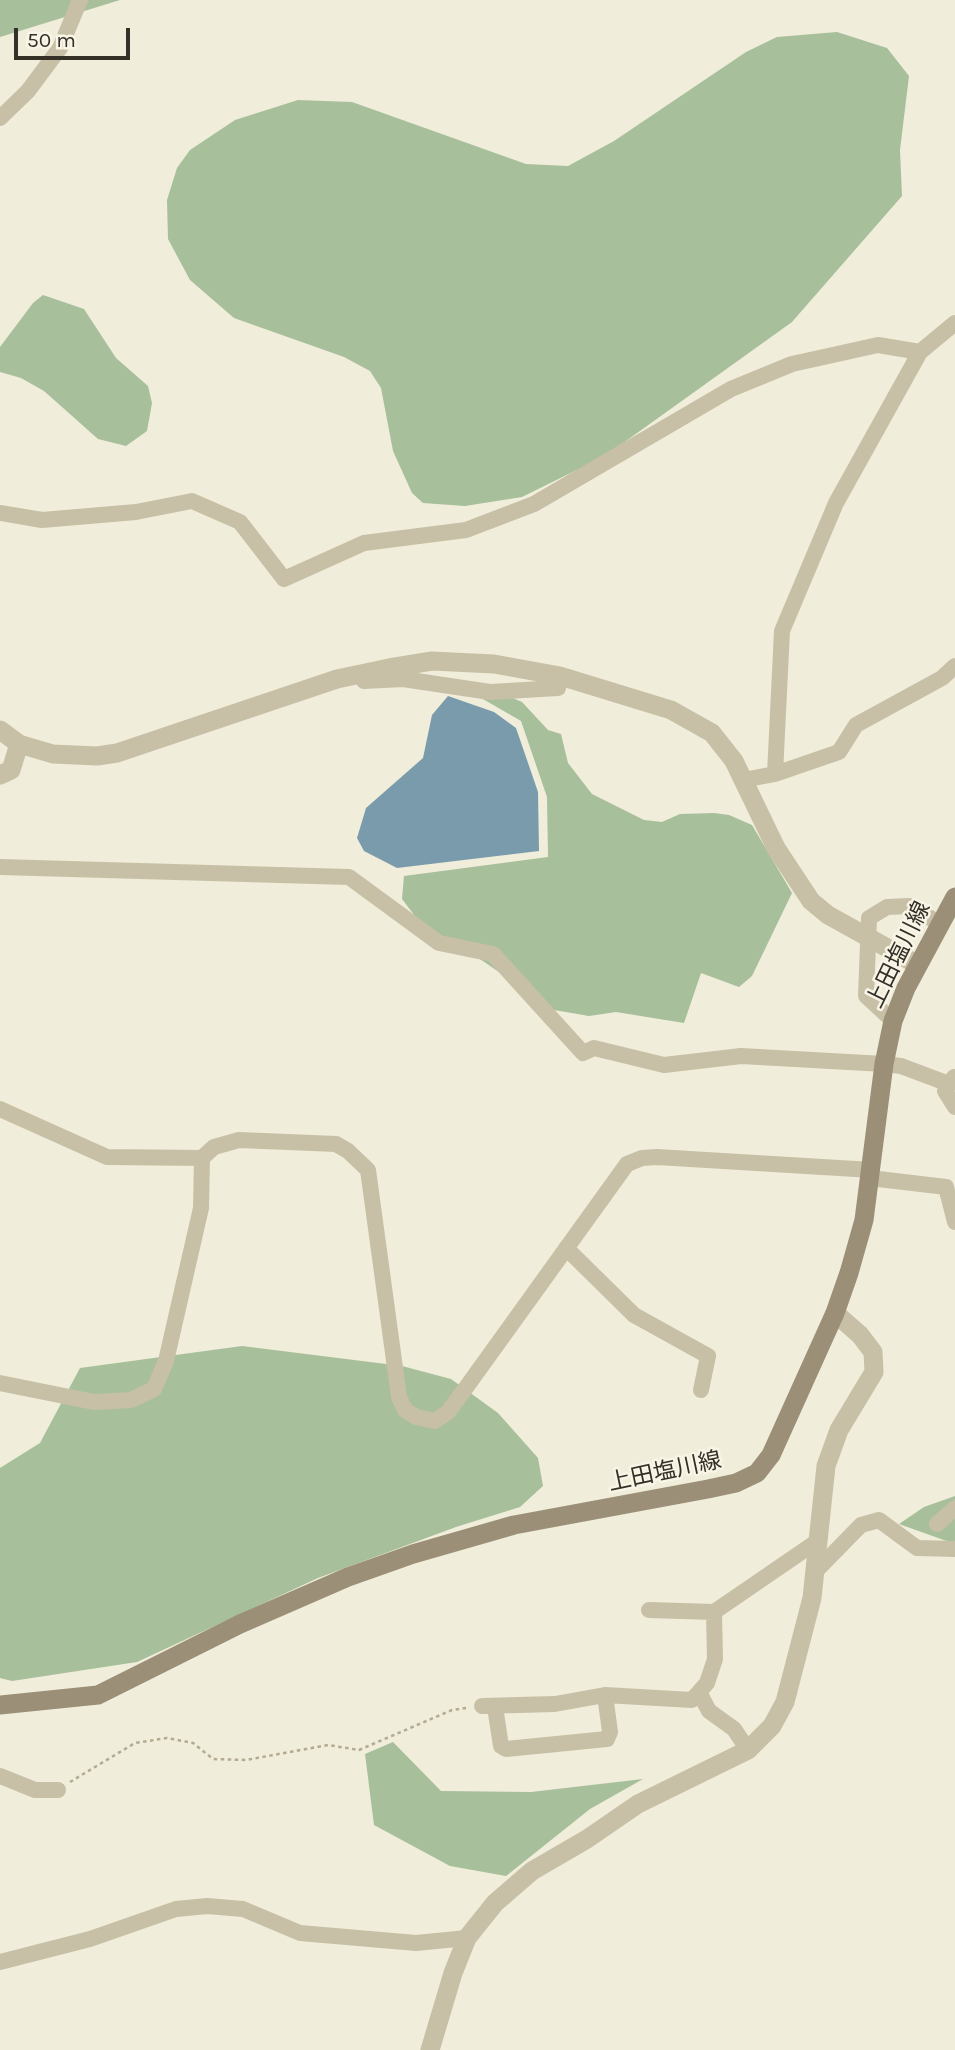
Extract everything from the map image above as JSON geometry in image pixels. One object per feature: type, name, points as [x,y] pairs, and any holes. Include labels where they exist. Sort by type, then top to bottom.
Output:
[{"type":"main road","name":"上田塩川線","points":[[0,1704],[98,1695],[252,1619],[348,1577],[413,1553],[514,1525],[736,1483],[757,1473],[771,1455],[835,1313],[864,1220],[884,1064],[893,1021],[939,923],[953,903]]},
{"type":"street","points":[[0,118],[28,91],[60,48],[80,0]]},
{"type":"street","points":[[775,774],[782,631],[836,503],[920,352],[955,323]]},
{"type":"street","points":[[0,513],[43,520],[136,512],[192,501],[240,522],[284,579],[364,543],[466,530],[534,505],[731,389],[792,364],[822,355],[878,345],[920,352]]},
{"type":"street","points":[[0,730],[19,744],[77,757],[117,753],[361,674],[432,661],[494,664],[560,676],[695,720],[726,747],[776,848],[811,901],[828,915],[918,965]]},
{"type":"street","points":[[743,780],[775,774],[839,752],[856,725],[942,678],[955,666]]},
{"type":"street","points":[[361,674],[364,681],[403,679],[490,692],[558,688],[560,676]]},
{"type":"street","points":[[0,775],[11,770],[19,744]]},
{"type":"street","points":[[0,867],[349,877],[439,943],[492,954],[583,1053],[594,1048],[664,1065],[741,1056],[901,1066],[952,1080],[945,1091],[955,1107]]},
{"type":"street","points":[[893,1021],[866,996],[869,918],[887,907],[909,906],[939,923]]},
{"type":"street","points":[[0,1109],[107,1157],[202,1158],[214,1147],[239,1140],[329,1144],[348,1151],[368,1170],[399,1397],[405,1410],[416,1417],[435,1421],[447,1412],[627,1164],[642,1158],[871,1174],[946,1186],[955,1222]]},
{"type":"street","points":[[0,1383],[94,1402],[131,1400],[154,1389],[166,1361],[201,1208],[202,1158]]},
{"type":"street","points":[[566,1248],[634,1315],[708,1356],[701,1390]]},
{"type":"street","points":[[430,2050],[453,1973],[467,1938],[495,1903],[532,1871],[664,1789],[748,1750],[772,1726],[785,1702],[816,1572],[826,1466],[839,1430],[874,1372],[873,1352],[860,1335],[835,1313]]},
{"type":"street","points":[[937,1524],[955,1508]]},
{"type":"street","points":[[816,1572],[861,1525],[878,1520],[917,1548],[955,1549]]},
{"type":"street","points":[[649,1610],[714,1612],[819,1540]]},
{"type":"street","points":[[605,1695],[610,1732],[607,1739],[506,1749],[501,1746],[489,1707],[555,1704],[605,1695],[692,1700],[707,1684],[715,1659],[714,1612]]},
{"type":"street","points":[[699,1692],[709,1711],[734,1729],[748,1750]]},
{"type":"street","points":[[0,1776],[35,1790],[58,1790]]},
{"type":"street","points":[[0,1962],[90,1939],[176,1909],[207,1906],[243,1909],[300,1933],[416,1943],[467,1938]]},
{"type":"path","points":[[58,1790],[135,1743],[167,1738],[193,1744],[213,1759],[246,1760],[328,1745],[359,1750],[452,1710],[489,1707]]},
{"type":"green space","points":[[0,0],[120,0],[0,37]]},
{"type":"green space","points":[[837,32],[887,48],[909,76],[900,150],[902,196],[792,322],[605,456],[522,497],[465,506],[423,503],[412,493],[393,451],[381,388],[370,371],[344,357],[234,318],[190,280],[168,239],[167,200],[177,168],[190,150],[235,120],[298,100],[352,102],[526,164],[568,166],[614,141],[746,52],[777,37]]},
{"type":"green space","points":[[43,295],[84,309],[116,358],[148,386],[152,403],[147,431],[126,446],[98,439],[44,391],[21,378],[0,372],[0,347],[33,303]]},
{"type":"green space","points":[[476,695],[510,697],[522,702],[548,730],[561,734],[568,763],[592,794],[644,820],[662,822],[680,814],[714,813],[729,815],[752,825],[792,893],[752,976],[739,987],[701,973],[684,1023],[616,1012],[589,1016],[554,1010],[480,959],[427,932],[402,899],[404,876],[548,857],[547,797],[521,721]]},
{"type":"green space","points":[[242,1346],[402,1366],[451,1379],[498,1413],[538,1458],[543,1486],[520,1507],[456,1527],[318,1578],[137,1662],[12,1681],[0,1678],[0,1468],[40,1443],[80,1368]]},
{"type":"green space","points":[[955,1496],[955,1544],[899,1524],[924,1507]]},
{"type":"green space","points":[[393,1742],[441,1791],[531,1792],[643,1779],[590,1809],[506,1876],[450,1866],[374,1825],[365,1754]]},
{"type":"water","points":[[448,696],[494,712],[516,728],[538,792],[539,851],[397,868],[364,851],[357,838],[366,808],[423,758],[432,715]]}]
